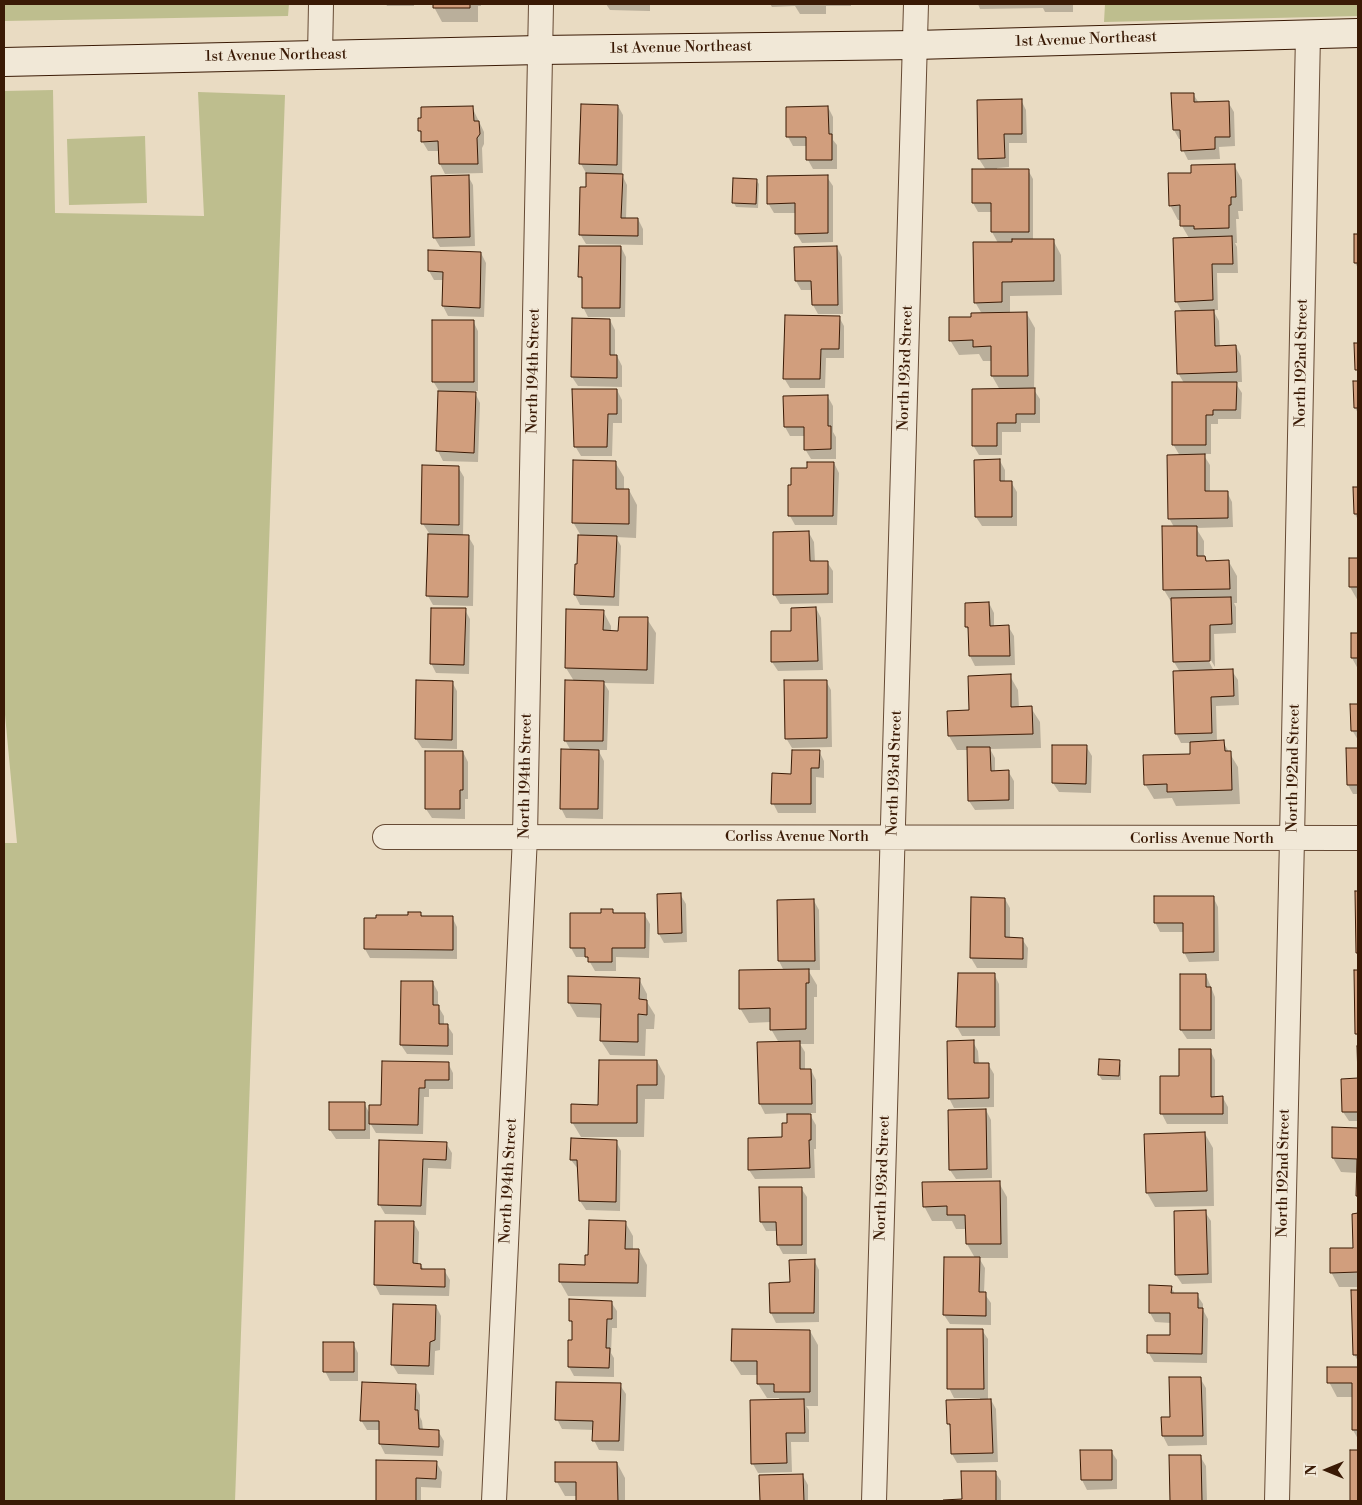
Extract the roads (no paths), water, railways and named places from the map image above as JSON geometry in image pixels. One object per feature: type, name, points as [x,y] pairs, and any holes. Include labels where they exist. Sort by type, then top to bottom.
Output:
[{"type":"street","points":[[320,56],[321,4]]},
{"type":"street","name":"North 194th Street","points":[[494,1501],[525,836],[541,4]]},
{"type":"street","name":"North 193rd Street","points":[[874,1501],[916,4]]},
{"type":"street","name":"1st Avenue Northeast","points":[[4,62],[540,50],[915,45],[1358,33]]},
{"type":"street","name":"North 192nd Street","points":[[1277,1501],[1308,34]]},
{"type":"street","name":"Corliss Avenue North","points":[[385,837],[1358,838]]}]
